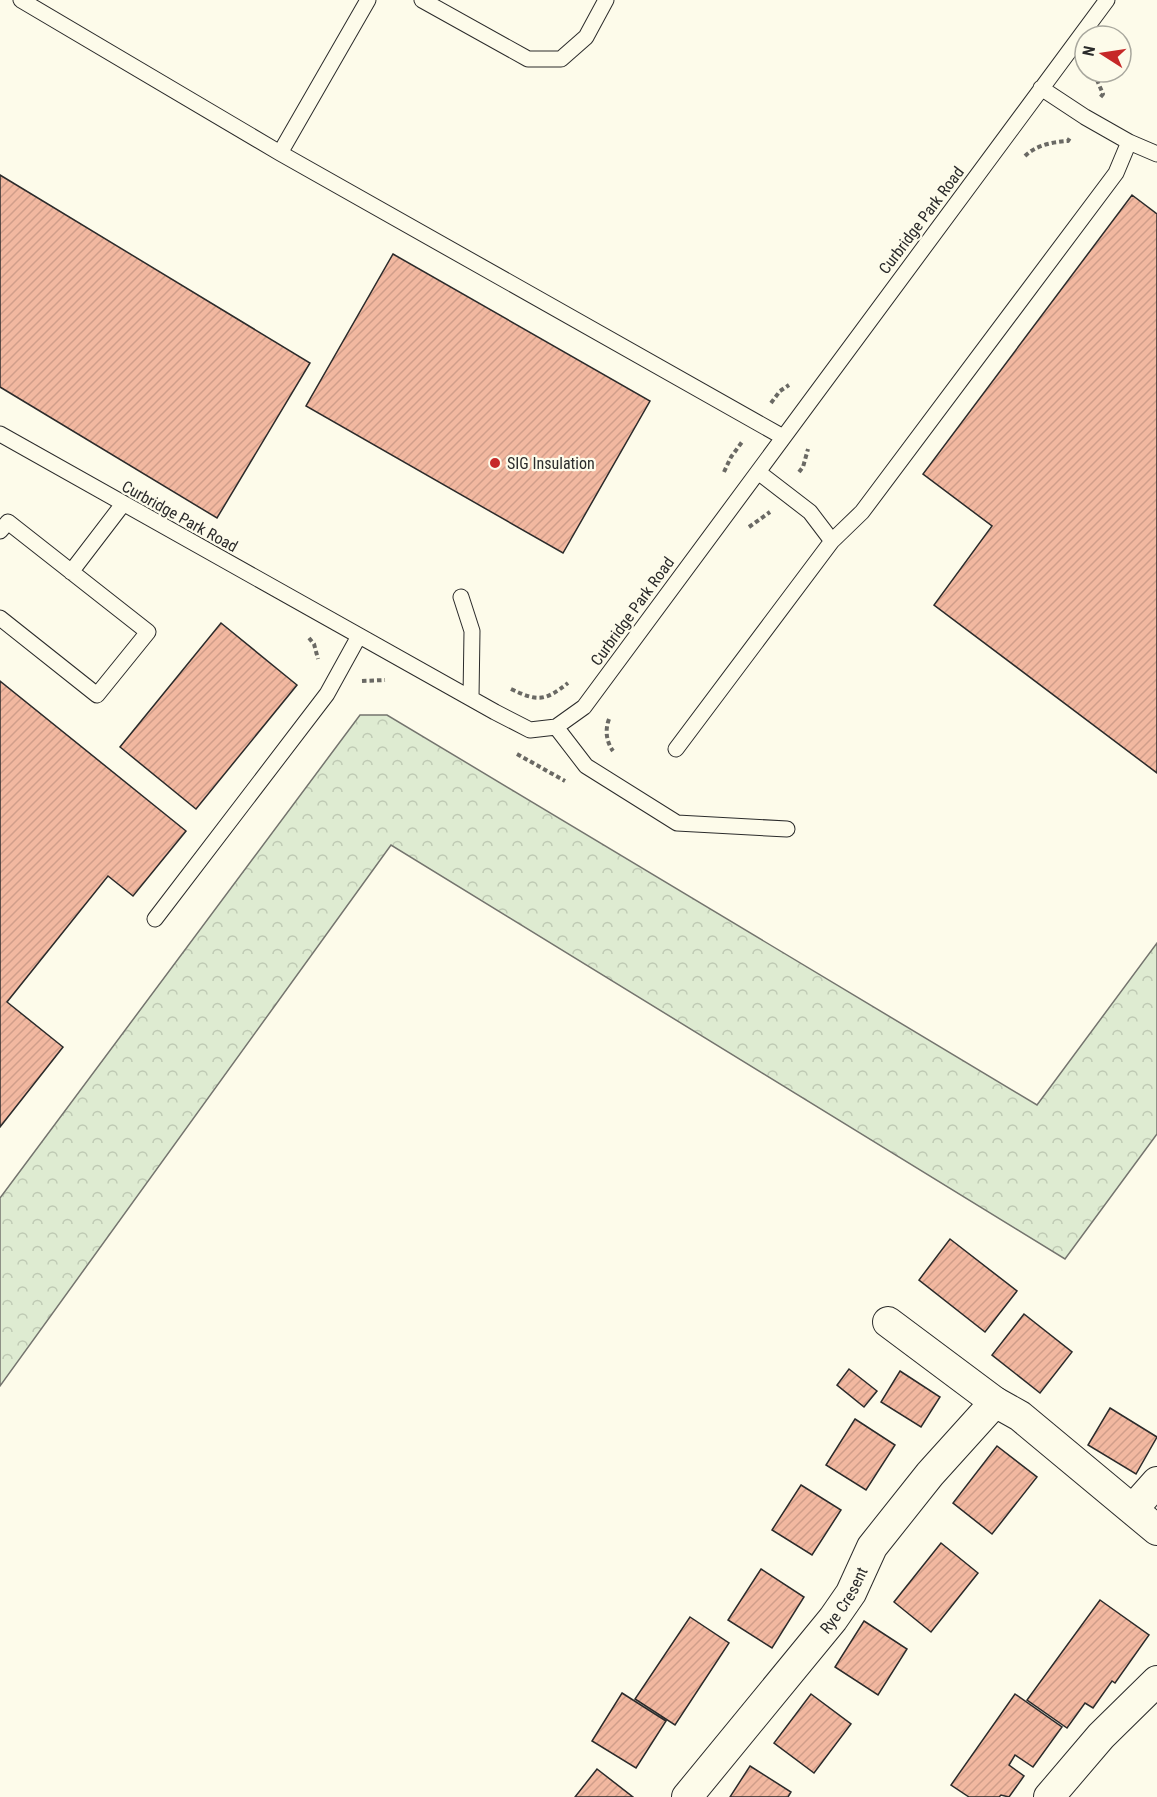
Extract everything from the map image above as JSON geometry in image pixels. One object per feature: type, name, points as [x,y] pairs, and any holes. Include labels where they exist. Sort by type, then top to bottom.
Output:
[{"type":"street","points":[[888,1322],[995,1402],[1020,1416],[1157,1530]]},
{"type":"street","name":"Rye Cresent","points":[[687,1797],[833,1619],[851,1593],[872,1547],[930,1474],[995,1402]]},
{"type":"street","points":[[1133,1509],[1157,1482]]},
{"type":"street","points":[[1049,1797],[1101,1736],[1157,1681]]},
{"type":"lane","points":[[21,0],[280,153],[783,437]]},
{"type":"lane","points":[[280,153],[368,0]]},
{"type":"lane","points":[[422,0],[528,59],[561,59],[586,38],[606,0]]},
{"type":"lane","name":"Curbridge Park Road","points":[[0,434],[495,712],[530,730],[556,727],[584,707],[1107,0]]},
{"type":"lane","points":[[1041,88],[1085,117],[1129,142],[1157,154]]},
{"type":"lane","points":[[676,748],[832,541],[862,512],[1116,173],[1129,142]]},
{"type":"lane","points":[[758,472],[810,512],[832,541]]},
{"type":"lane","points":[[71,572],[123,504]]},
{"type":"lane","points":[[0,531],[8,522],[148,632],[97,695],[0,618]]},
{"type":"lane","points":[[461,597],[472,631],[471,698]]},
{"type":"lane","points":[[155,919],[327,694],[358,636]]},
{"type":"lane","points":[[556,727],[586,766],[677,823],[787,829]]},
{"type":"path","points":[[1023,159],[1031,151],[1053,142],[1068,141],[1103,94],[1099,84]]},
{"type":"path","points":[[744,534],[767,516],[803,467],[808,448]]},
{"type":"path","points":[[302,630],[314,644],[319,664]]},
{"type":"path","points":[[353,685],[360,681],[383,679],[394,684]]},
{"type":"path","points":[[495,712],[509,688],[529,698],[551,696],[569,682]]},
{"type":"path","points":[[612,710],[605,728],[615,754]]},
{"type":"path","points":[[512,751],[571,785]]},
{"type":"green space","points":[[360,715],[387,715],[1037,1105],[1157,943],[1157,1134],[1065,1259],[391,845],[0,1386],[0,1198]]},
{"type":"building","points":[[0,175],[310,363],[217,518],[0,387]]},
{"type":"building","points":[[1132,195],[1157,214],[1157,773],[934,605],[992,526],[923,474]]},
{"type":"building","points":[[393,254],[650,401],[563,553],[306,406]]},
{"type":"building","points":[[221,623],[297,685],[196,809],[120,747]]},
{"type":"building","points":[[0,681],[186,831],[133,896],[108,876],[7,1002],[63,1047],[0,1127]]},
{"type":"building","points":[[950,1239],[1017,1291],[985,1332],[919,1280]]},
{"type":"building","points":[[1024,1314],[1072,1352],[1040,1393],[992,1355]]},
{"type":"building","points":[[849,1369],[877,1391],[864,1407],[837,1385]]},
{"type":"building","points":[[900,1371],[940,1397],[921,1427],[881,1402]]},
{"type":"building","points":[[1110,1408],[1157,1437],[1136,1474],[1088,1445]]},
{"type":"building","points":[[855,1419],[895,1445],[866,1490],[826,1465]]},
{"type":"building","points":[[997,1446],[1037,1477],[992,1534],[953,1503]]},
{"type":"building","points":[[801,1485],[841,1510],[812,1555],[772,1530]]},
{"type":"building","points":[[941,1543],[978,1573],[931,1632],[894,1602]]},
{"type":"building","points":[[761,1569],[804,1597],[772,1648],[728,1620]]},
{"type":"building","points":[[1100,1600],[1149,1635],[1115,1683],[1112,1681],[1093,1708],[1085,1703],[1067,1728],[1027,1700]]},
{"type":"building","points":[[690,1617],[729,1643],[675,1725],[635,1699]]},
{"type":"building","points":[[864,1621],[907,1649],[878,1695],[835,1667]]},
{"type":"building","points":[[622,1693],[666,1721],[636,1768],[592,1741]]},
{"type":"building","points":[[811,1694],[851,1724],[814,1773],[774,1743]]},
{"type":"building","points":[[1015,1694],[1062,1727],[1033,1767],[1015,1755],[1009,1765],[1024,1776],[1009,1797],[1001,1795],[999,1797],[969,1797],[951,1785]]},
{"type":"building","points":[[750,1766],[791,1792],[788,1797],[730,1797]]},
{"type":"building","points":[[597,1769],[633,1797],[575,1797]]},
{"type":"place","name":"SIG Insulation","points":[[495,463]]}]
